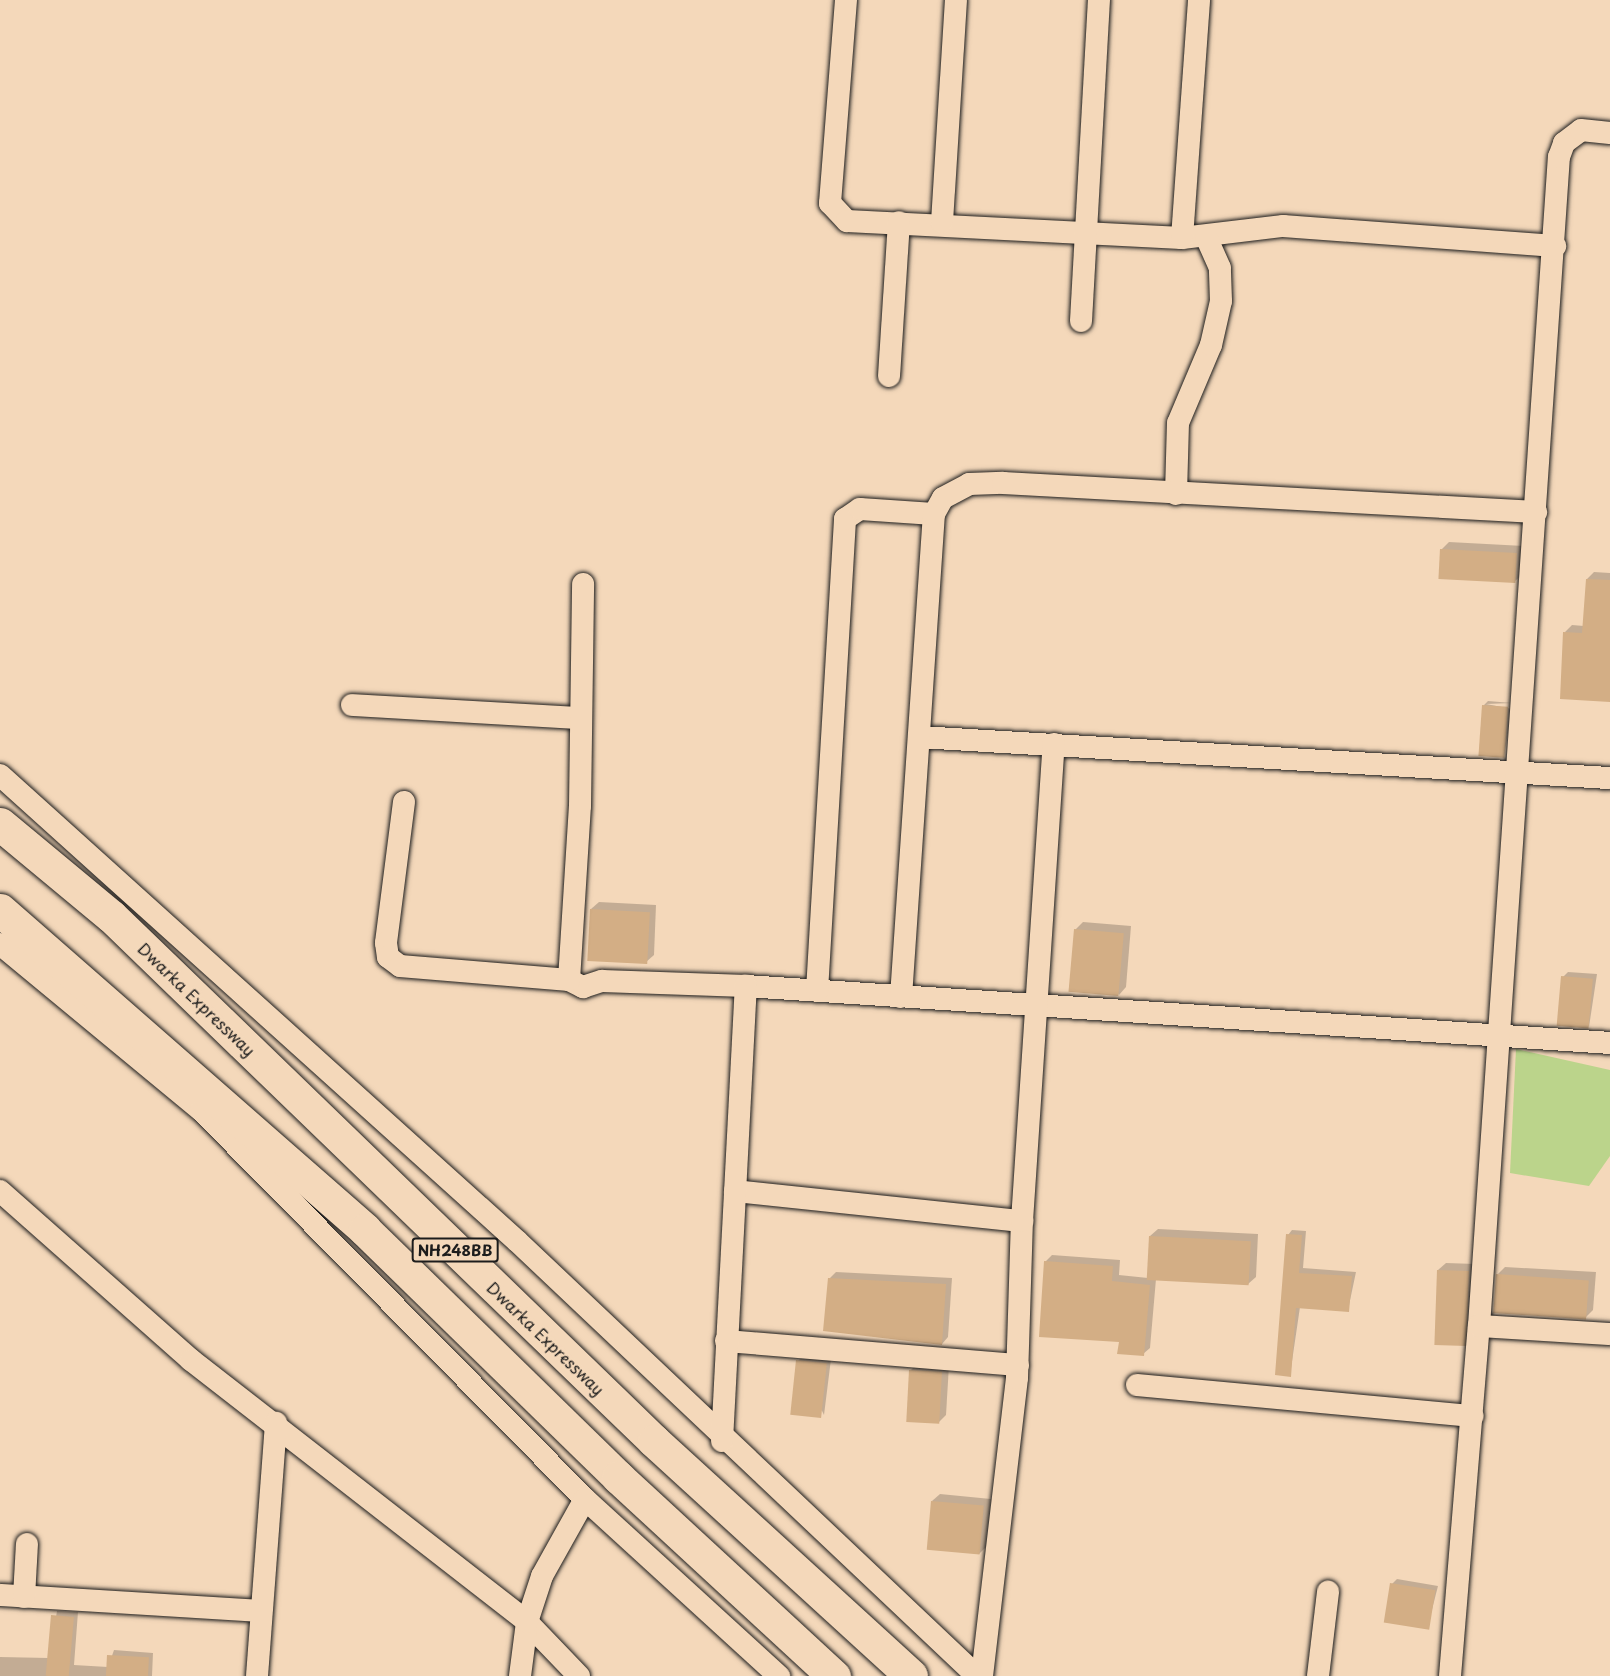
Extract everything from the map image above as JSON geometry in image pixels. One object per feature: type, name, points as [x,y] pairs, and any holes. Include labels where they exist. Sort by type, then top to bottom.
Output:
[{"type":"highway","name":"Dwarka Expressway","points":[[0,824],[111,916],[654,1441],[911,1676]]},
{"type":"highway","name":"NH248BB","points":[[0,910],[364,1230],[618,1477],[834,1676]]},
{"type":"street","points":[[846,0],[830,203],[847,221],[942,222],[1182,238],[1206,237],[1282,226],[1555,246]]},
{"type":"street","points":[[942,222],[956,0]]},
{"type":"street","points":[[1081,321],[1099,0]]},
{"type":"street","points":[[1182,238],[1199,0]]},
{"type":"street","points":[[1450,1676],[1473,1416],[1496,1035],[1520,774],[1536,512],[1564,143],[1581,130],[1610,133]]},
{"type":"street","points":[[889,376],[900,222]]},
{"type":"street","points":[[1176,494],[1178,423],[1211,345],[1221,301],[1220,268],[1206,237]]},
{"type":"street","points":[[901,997],[934,514],[943,498],[969,484],[1536,512]]},
{"type":"street","points":[[817,991],[845,519],[860,509],[934,514]]},
{"type":"street","points":[[569,980],[584,584]]},
{"type":"street","points":[[352,705],[580,718]]},
{"type":"street","points":[[920,737],[1610,778]]},
{"type":"street","points":[[982,1676],[1018,1365],[1022,1221],[1054,744]]},
{"type":"street","points":[[0,776],[517,1241],[722,1441],[977,1676]]},
{"type":"street","points":[[404,802],[387,924],[388,957],[400,966],[569,980],[583,987],[602,981],[747,986],[1610,1043]]},
{"type":"street","points":[[0,944],[201,1110],[585,1499],[779,1676]]},
{"type":"street","points":[[722,1441],[747,986]]},
{"type":"street","points":[[0,1191],[191,1360],[276,1423],[527,1622],[579,1676]]},
{"type":"street","points":[[735,1191],[1022,1221]]},
{"type":"street","points":[[1479,1326],[1610,1334]]},
{"type":"street","points":[[726,1341],[1018,1365]]},
{"type":"street","points":[[1137,1385],[1473,1416]]},
{"type":"street","points":[[257,1676],[259,1611],[276,1423]]},
{"type":"street","points":[[520,1676],[527,1622],[542,1576],[585,1499]]},
{"type":"street","points":[[24,1597],[27,1544]]},
{"type":"street","points":[[1318,1676],[1328,1592]]},
{"type":"street","points":[[0,1595],[259,1611]]},
{"type":"green space","points":[[1516,1049],[1610,1070],[1610,1156],[1589,1186],[1510,1173]]},
{"type":"building","points":[[1440,549],[1517,553],[1515,583],[1438,579]]},
{"type":"building","points":[[1586,579],[1610,580],[1610,702],[1560,699],[1563,632],[1582,633]]},
{"type":"building","points":[[1482,705],[1508,707],[1504,758],[1478,756]]},
{"type":"building","points":[[590,909],[650,912],[647,964],[587,961]]},
{"type":"building","points":[[1074,929],[1124,933],[1118,996],[1069,992]]},
{"type":"building","points":[[1561,976],[1593,979],[1589,1029],[1557,1026]]},
{"type":"building","points":[[1286,1234],[1302,1235],[1299,1273],[1352,1276],[1349,1312],[1296,1308],[1291,1377],[1275,1375]]},
{"type":"building","points":[[1149,1236],[1251,1241],[1249,1285],[1147,1280]]},
{"type":"building","points":[[1044,1261],[1113,1266],[1112,1281],[1150,1285],[1144,1356],[1117,1354],[1119,1342],[1039,1337]]},
{"type":"building","points":[[1437,1270],[1469,1271],[1466,1346],[1434,1345]]},
{"type":"building","points":[[1496,1274],[1589,1280],[1586,1319],[1493,1313]]},
{"type":"building","points":[[828,1278],[946,1284],[942,1345],[823,1331]]},
{"type":"building","points":[[796,1360],[827,1363],[821,1418],[790,1415]]},
{"type":"building","points":[[909,1370],[942,1372],[939,1424],[906,1422]]},
{"type":"building","points":[[931,1501],[984,1506],[980,1554],[927,1550]]},
{"type":"building","points":[[1390,1583],[1435,1590],[1429,1630],[1384,1623]]},
{"type":"building","points":[[51,1615],[74,1617],[69,1676],[46,1676]]},
{"type":"building","points":[[107,1655],[149,1657],[148,1676],[106,1676]]}]
